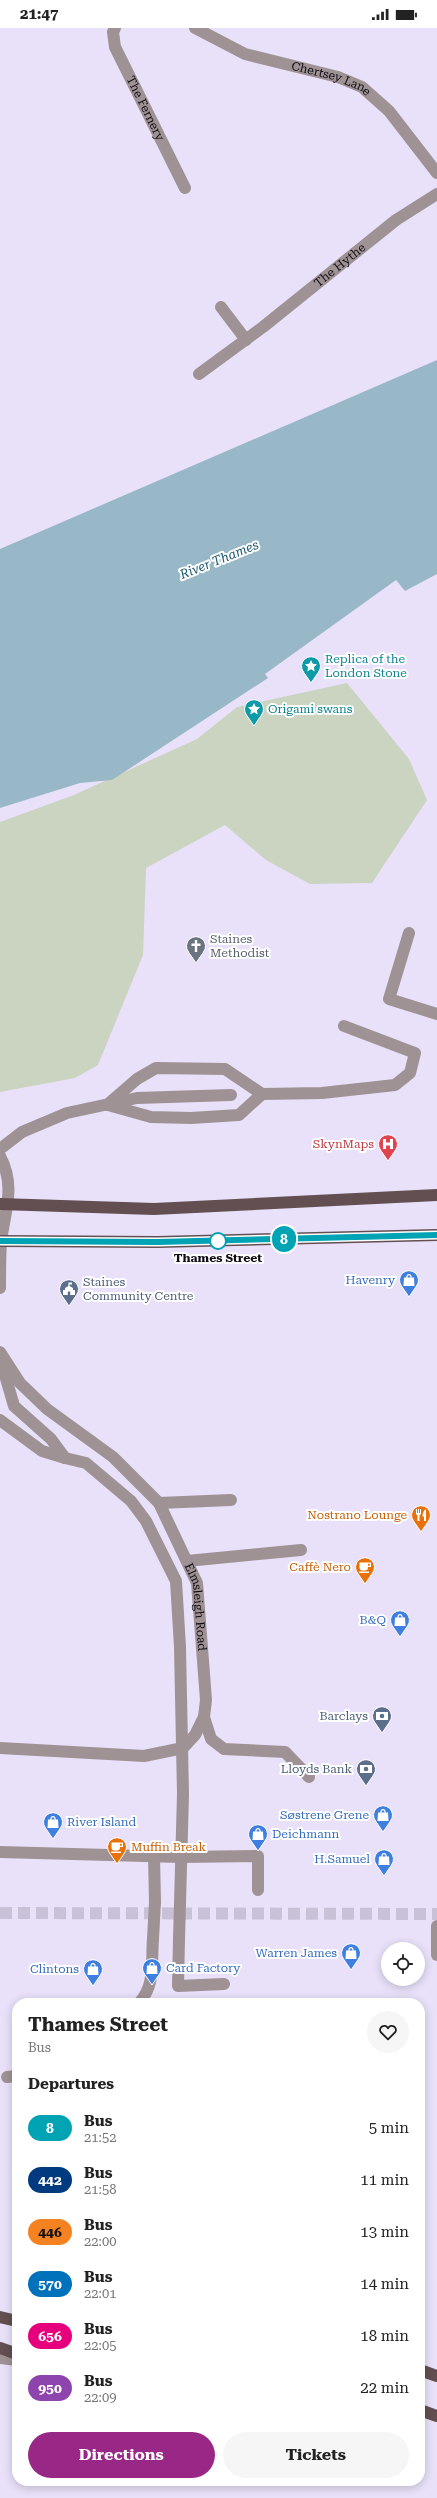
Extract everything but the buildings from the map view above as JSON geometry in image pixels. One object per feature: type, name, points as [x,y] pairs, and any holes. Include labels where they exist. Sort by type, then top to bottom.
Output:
[{"type":"main road","points":[[5,1204],[154,1209],[437,1195]]},
{"type":"main road","points":[[1,1241],[158,1242],[437,1235]]},
{"type":"main road","points":[[0,2317],[12,2320]]},
{"type":"main road","points":[[0,2348],[12,2352]]},
{"type":"main road","points":[[425,2371],[437,2376]]},
{"type":"main road","points":[[425,2412],[437,2416]]},
{"type":"street","name":"The Fernery","points":[[115,28],[113,32],[115,47],[185,188]]},
{"type":"street","name":"Chertsey Lane","points":[[195,28],[245,54],[338,77],[362,87],[389,111],[437,173]]},
{"type":"street","name":"The Hythe","points":[[199,374],[246,340],[396,220],[437,194]]},
{"type":"street","points":[[221,306],[246,340]]},
{"type":"street","points":[[409,933],[389,999],[437,1014]]},
{"type":"street","points":[[107,1105],[136,1079],[156,1068],[225,1069],[262,1094],[322,1093],[395,1085],[410,1073],[415,1054],[344,1026]]},
{"type":"street","points":[[107,1105],[152,1118],[239,1116],[262,1094]]},
{"type":"street","points":[[0,1149],[22,1132],[67,1113],[137,1098],[231,1095]]},
{"type":"street","points":[[0,1156],[7,1169],[1,1241],[0,1288]]},
{"type":"street","name":"Elmsleigh Road","points":[[0,1352],[20,1383],[47,1409],[113,1457],[159,1503],[197,1583],[206,1700],[204,1716],[195,1735],[183,1748],[144,1756],[0,1748]]},
{"type":"street","points":[[0,1356],[14,1406],[51,1439],[65,1458]]},
{"type":"street","points":[[0,1420],[42,1450],[86,1463],[131,1501],[146,1522],[176,1581],[180,1647],[183,1794],[178,1986],[224,1984]]},
{"type":"street","points":[[159,1503],[231,1500]]},
{"type":"street","points":[[187,1561],[301,1550]]},
{"type":"street","points":[[204,1716],[211,1739],[224,1749],[285,1752],[309,1777]]},
{"type":"street","points":[[0,1852],[181,1857],[258,1856],[258,1890]]},
{"type":"street","points":[[144,1998],[147,1994],[152,1971],[155,1902],[154,1856]]},
{"type":"street","points":[[437,1933],[437,1955]]},
{"type":"street","points":[[0,2358],[12,2359]]},
{"type":"green space","points":[[347,683],[409,759],[427,800],[372,883],[310,884],[266,860],[225,825],[146,868],[143,955],[98,1065],[75,1078],[0,1092],[0,822],[74,795],[197,739],[237,707]]},
{"type":"water","name":"River Thames","points":[[437,360],[437,574],[405,591],[396,580],[265,674],[268,678],[112,780],[80,783],[0,808],[0,549]]},
{"type":"tunnel","points":[[0,1913],[437,1914]]},
{"type":"bus line","name":"8","points":[[0,1241],[44,1240],[158,1242],[437,1235]]},
{"type":"place","name":"Replica of the London Stone","points":[[311,683]]},
{"type":"place","name":"Origami swans","points":[[254,726]]},
{"type":"place","name":"Staines Methodist","points":[[196,963]]},
{"type":"place","name":"SkynMaps","points":[[388,1161]]},
{"type":"place","name":"Thames Street","points":[[218,1241]]},
{"type":"place","name":"Havenry","points":[[409,1297]]},
{"type":"place","name":"Staines Community Centre","points":[[69,1306]]},
{"type":"place","name":"Nostrano Lounge","points":[[421,1532]]},
{"type":"place","name":"Caffè Nero","points":[[365,1584]]},
{"type":"place","name":"B&Q","points":[[400,1637]]},
{"type":"place","name":"Barclays","points":[[382,1733]]},
{"type":"place","name":"Lloyds Bank","points":[[366,1786]]},
{"type":"place","name":"Søstrene Grene","points":[[383,1832]]},
{"type":"place","name":"River Island","points":[[53,1839]]},
{"type":"place","name":"Deichmann","points":[[258,1851]]},
{"type":"place","name":"Muffin Break","points":[[117,1864]]},
{"type":"place","name":"H.Samuel","points":[[384,1876]]},
{"type":"place","name":"Warren James","points":[[351,1970]]},
{"type":"place","name":"Card Factory","points":[[152,1985]]},
{"type":"place","name":"Clintons","points":[[93,1986]]}]
